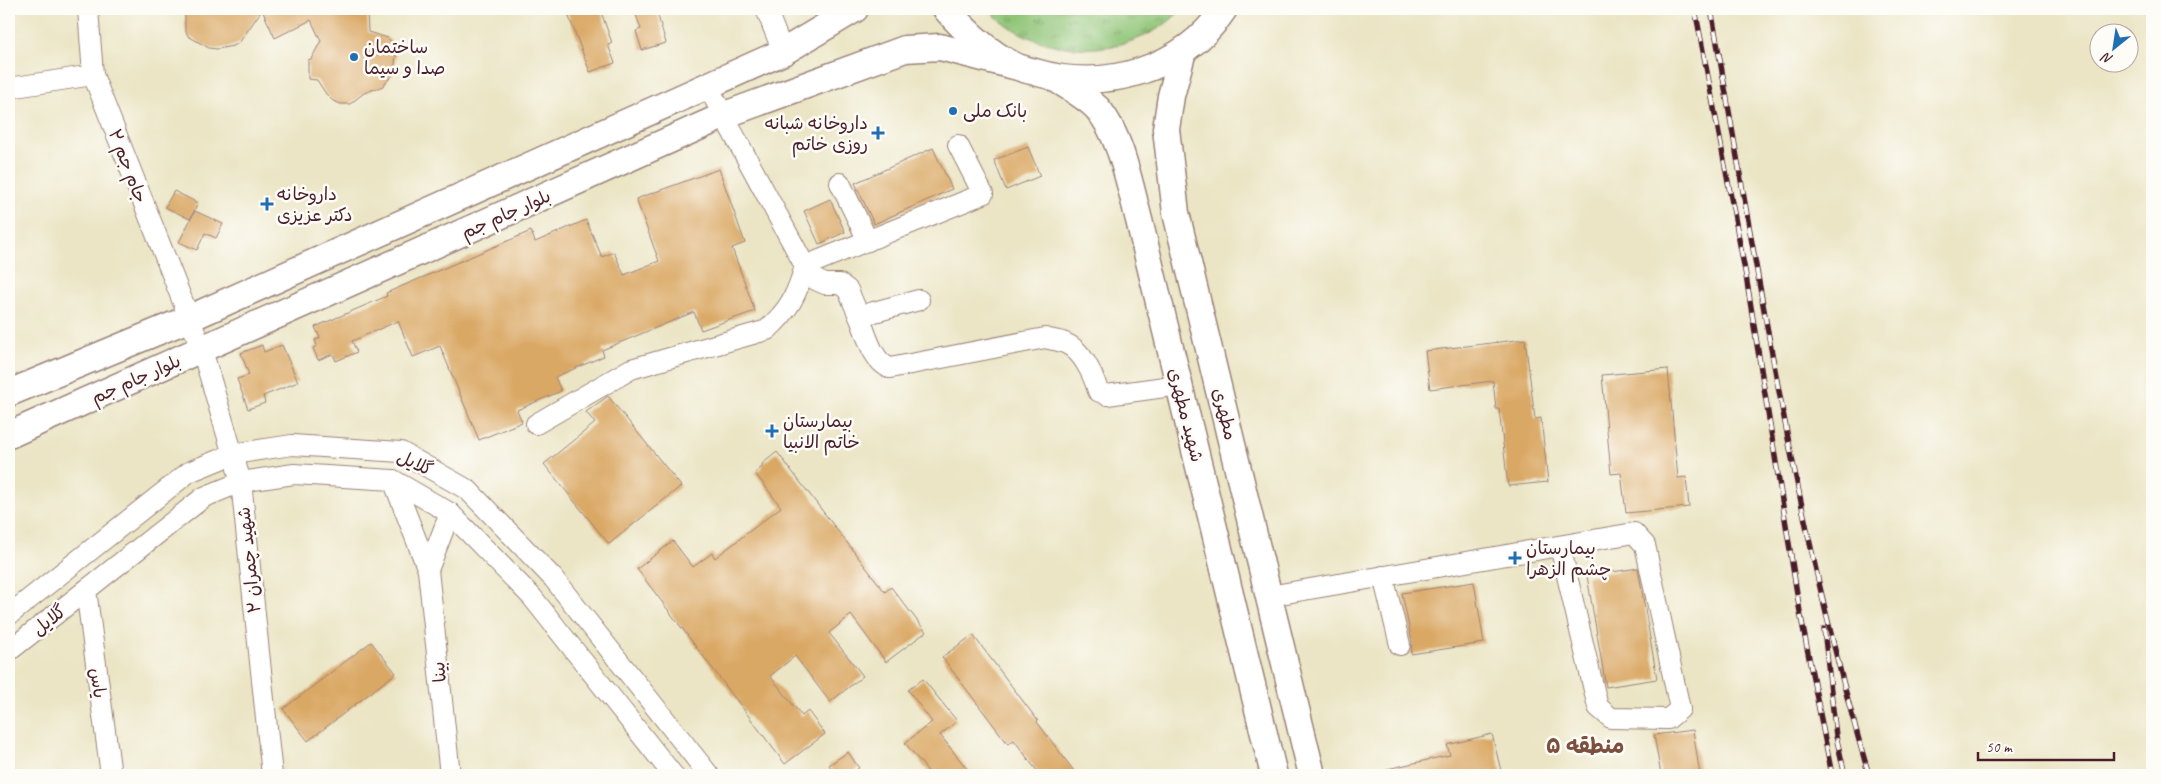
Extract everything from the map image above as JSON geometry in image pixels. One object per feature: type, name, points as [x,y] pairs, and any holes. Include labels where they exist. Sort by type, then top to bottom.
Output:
[{"type":"main road","name":"بلوار جام جم","points":[[9,393],[188,319],[783,52],[855,9]]},
{"type":"main road","points":[[946,9],[976,42],[1014,66],[1056,79],[1100,81],[1143,72],[1183,52],[1215,22],[1224,9]]},
{"type":"main road","name":"بلوار جام جم","points":[[9,435],[722,116],[905,49],[940,47],[1014,66]]},
{"type":"main road","name":"مطهری","points":[[1183,52],[1171,96],[1166,129],[1176,213],[1312,775]]},
{"type":"main road","name":"شهید مطهری","points":[[1056,79],[1080,94],[1098,109],[1120,148],[1274,775]]},
{"type":"street","name":"جام جم ۲","points":[[88,9],[93,74],[188,319],[202,350]]},
{"type":"street","points":[[766,9],[783,52]]},
{"type":"street","points":[[9,88],[93,74]]},
{"type":"street","points":[[707,85],[722,116],[744,152],[805,266],[816,280],[825,284],[840,284],[848,290],[878,359],[883,365],[890,368],[1045,338],[1065,343],[1077,351],[1094,378],[1098,391],[1107,395],[1179,385]]},
{"type":"street","points":[[805,266],[983,194],[958,145]]},
{"type":"street","points":[[840,183],[868,241]]},
{"type":"street","points":[[536,424],[631,369],[767,330],[785,315],[799,288],[805,266]]},
{"type":"street","points":[[859,316],[920,300]]},
{"type":"street","name":"شهید چمران ۲","points":[[202,350],[241,482],[272,775]]},
{"type":"street","name":"گلایل","points":[[9,615],[189,472],[233,454],[292,445],[401,452],[468,490],[553,578],[709,775]]},
{"type":"street","name":"گلایل","points":[[9,651],[204,497],[241,482],[294,474],[393,480],[450,513],[532,597],[673,775]]},
{"type":"street","points":[[393,480],[428,570]]},
{"type":"street","points":[[428,570],[450,513]]},
{"type":"street","points":[[1269,596],[1634,533],[1645,545],[1680,709],[1668,719],[1611,718],[1598,707],[1560,546]]},
{"type":"street","name":"بینا","points":[[428,570],[450,775]]},
{"type":"street","points":[[1384,576],[1400,645]]},
{"type":"street","name":"یاس","points":[[86,590],[111,775]]},
{"type":"green space","points":[[988,9],[1182,9],[1162,26],[1138,39],[1112,46],[1085,48],[1058,46],[1032,38],[1008,26]]},
{"type":"building","name":"ساختمان صدا و سیما","points":[[185,9],[367,9],[368,32],[388,38],[394,46],[396,55],[394,73],[383,86],[364,93],[350,104],[341,104],[333,101],[326,94],[317,80],[308,79],[308,60],[311,59],[321,41],[311,20],[275,38],[262,10],[239,43],[217,49],[209,48],[188,36],[185,29]]},
{"type":"building","points":[[566,9],[600,9],[612,43],[608,45],[615,63],[590,72]]},
{"type":"building","points":[[634,9],[656,9],[666,43],[642,50],[636,31],[641,29]]},
{"type":"building","points":[[1028,147],[1040,176],[1006,190],[994,160]]},
{"type":"building","points":[[933,148],[952,189],[874,224],[855,183]]},
{"type":"building","points":[[719,169],[745,243],[732,248],[755,311],[701,330],[694,312],[602,350],[604,356],[555,377],[561,391],[517,410],[522,422],[479,440],[440,346],[413,357],[398,321],[352,341],[357,352],[336,361],[333,354],[318,360],[313,348],[317,346],[315,340],[320,338],[315,327],[387,296],[386,293],[531,231],[535,242],[586,220],[602,257],[614,252],[624,275],[659,261],[636,199]]},
{"type":"building","points":[[174,191],[198,203],[190,219],[165,207]]},
{"type":"building","points":[[830,199],[845,232],[819,244],[804,211]]},
{"type":"building","points":[[195,211],[223,224],[216,238],[205,233],[197,250],[179,242]]},
{"type":"building","points":[[1525,339],[1535,419],[1541,418],[1548,482],[1508,486],[1499,409],[1496,409],[1493,381],[1430,389],[1425,351]]},
{"type":"building","points":[[262,345],[264,352],[282,345],[298,382],[263,396],[265,403],[248,409],[237,379],[249,375],[241,353]]},
{"type":"building","points":[[1668,369],[1678,478],[1686,477],[1689,507],[1626,513],[1621,473],[1611,474],[1602,375]]},
{"type":"building","points":[[608,396],[681,486],[609,544],[544,464],[595,423],[586,412]]},
{"type":"building","points":[[777,452],[885,592],[891,587],[926,632],[886,662],[851,615],[829,633],[863,676],[830,702],[795,656],[770,676],[802,716],[808,711],[825,734],[785,764],[637,569],[673,541],[693,567],[712,553],[715,558],[781,507],[755,473],[763,466],[762,464]]},
{"type":"building","points":[[1638,568],[1657,679],[1606,687],[1587,576]]},
{"type":"building","points":[[1474,582],[1484,643],[1411,654],[1412,642],[1402,593]]},
{"type":"building","points":[[973,635],[1077,775],[1040,775],[1014,740],[1008,744],[942,657]]},
{"type":"building","points":[[371,642],[396,673],[308,741],[283,709]]},
{"type":"building","points":[[923,679],[957,721],[940,735],[972,775],[931,775],[905,743],[932,722],[908,690]]},
{"type":"building","points":[[1693,730],[1700,775],[1661,775],[1654,735]]},
{"type":"building","points":[[1492,734],[1502,775],[1388,775],[1387,769],[1450,755],[1447,745]]},
{"type":"building","points":[[848,752],[859,768],[849,775],[836,775],[829,765]]},
{"type":"railway","points":[[1695,9],[1746,276],[1800,612],[1832,775]]},
{"type":"railway","points":[[1711,9],[1762,298],[1799,490],[1843,681],[1869,775]]},
{"type":"railway","points":[[1824,629],[1836,736],[1845,775]]},
{"type":"place","name":"ساختمان صدا و سیما","points":[[354,57]]},
{"type":"place","name":"بانک ملی","points":[[953,111]]},
{"type":"place","name":"داروخانه شبانه روزی خاتم","points":[[878,133]]},
{"type":"place","name":"داروخانه دکتر عزیزی","points":[[267,204]]},
{"type":"place","name":"بیمارستان خاتم الانبیا","points":[[772,431]]},
{"type":"place","name":"بیمارستان چشم الزهرا","points":[[1515,558]]},
{"type":"district","name":"منطقه ۵","points":[[1585,745]]}]
